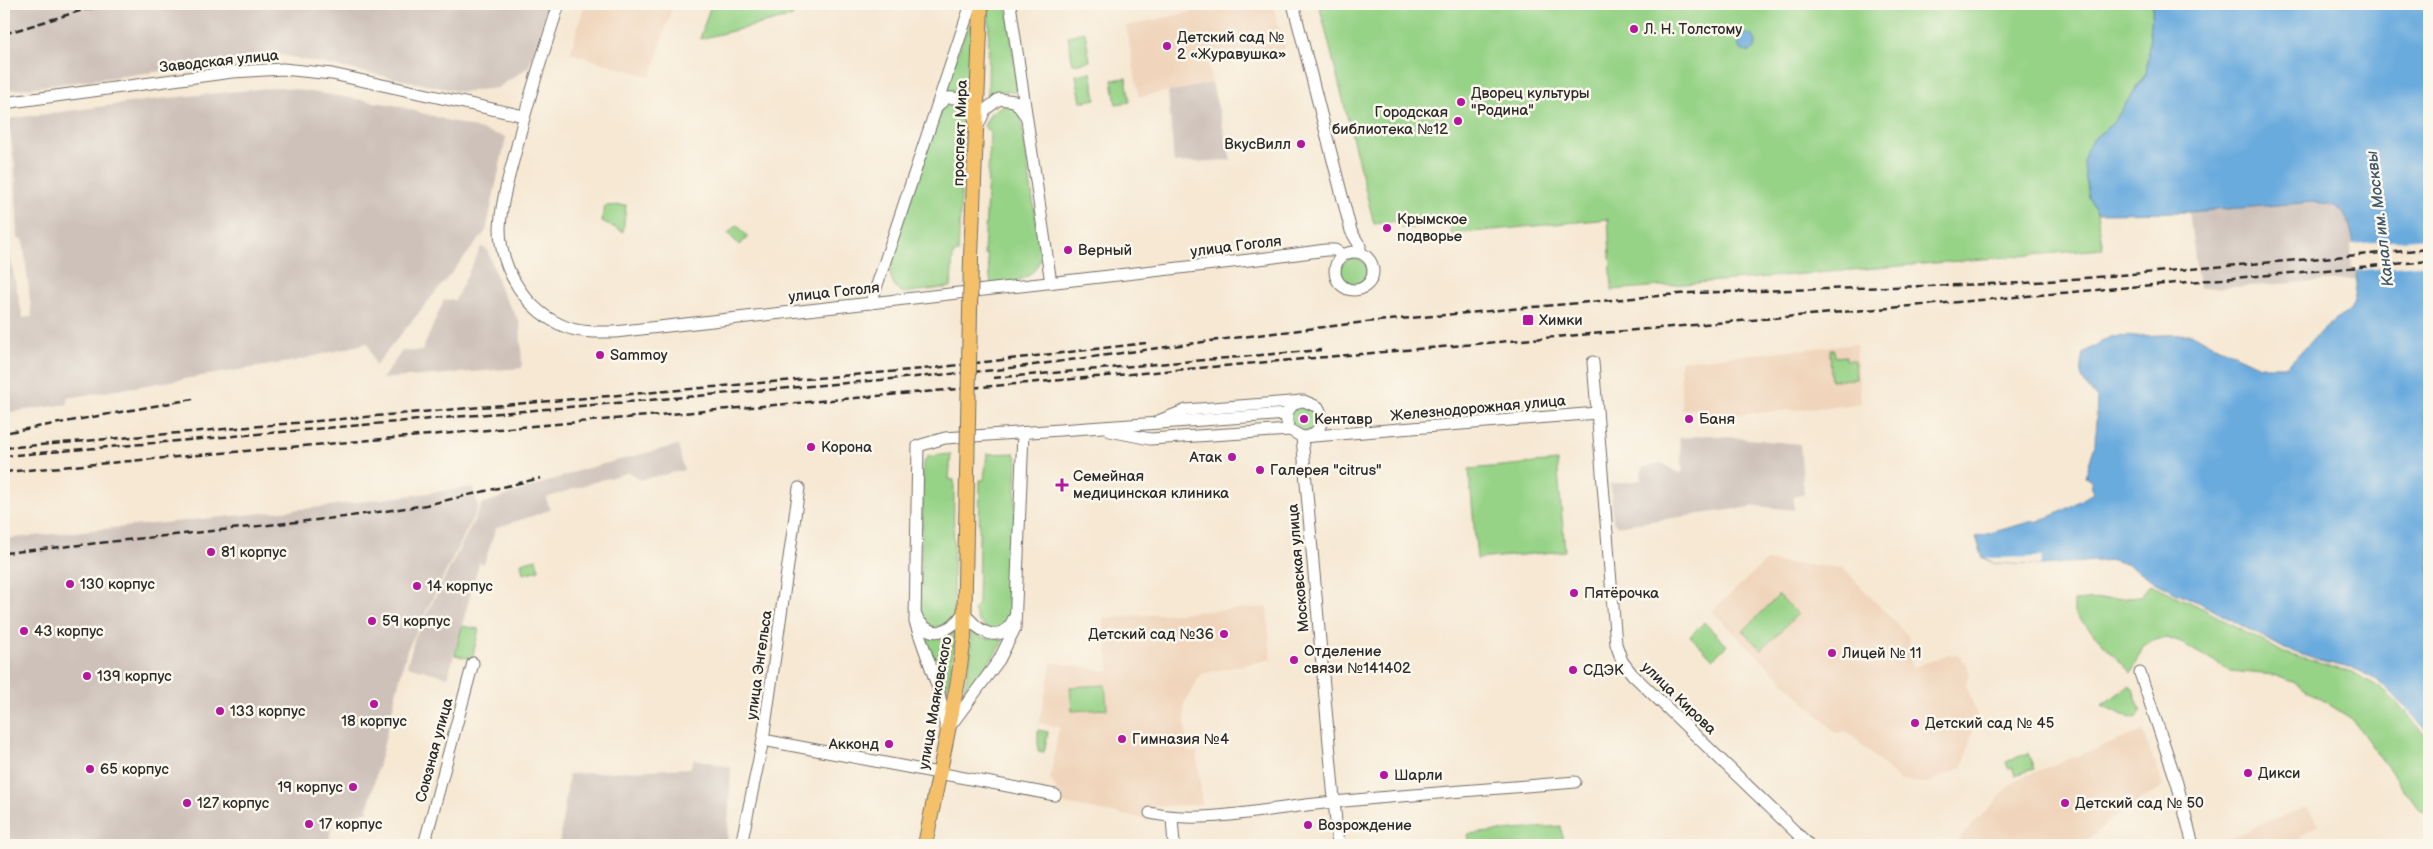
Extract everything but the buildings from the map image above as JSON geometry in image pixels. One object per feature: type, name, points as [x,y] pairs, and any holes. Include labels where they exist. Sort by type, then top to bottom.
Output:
[{"type":"main road","name":"проспект Мира","points":[[967,476],[978,5]]},
{"type":"main road","name":"улица Маяковского","points":[[925,845],[959,674],[964,638],[967,476]]},
{"type":"street","name":"улица Гоголя","points":[[559,4],[524,116],[502,209],[501,241],[505,258],[517,286],[537,310],[556,323],[579,330],[615,332],[1326,250],[1335,250],[1345,254]]},
{"type":"street","points":[[1010,4],[1051,283]]},
{"type":"street","points":[[1293,4],[1351,231],[1360,249],[1369,258],[1374,270],[1371,280],[1359,290],[1343,287],[1336,278],[1335,268],[1345,254],[1351,231]]},
{"type":"street","points":[[871,303],[937,106],[978,5]]},
{"type":"street","name":"Заводская улица","points":[[4,103],[232,72],[283,69],[332,74],[524,116]]},
{"type":"street","points":[[937,106],[950,98],[964,102],[973,114],[976,132]]},
{"type":"street","points":[[976,132],[985,110],[998,99],[1011,100],[1019,104],[1027,121]]},
{"type":"street","points":[[1345,254],[1360,249]]},
{"type":"street","points":[[1593,362],[1597,413]]},
{"type":"street","points":[[1290,430],[1286,420],[1287,414],[1291,406],[1299,401]]},
{"type":"street","points":[[1099,428],[1150,439],[1290,430],[1306,436],[1319,429],[1322,418],[1321,412],[1313,403],[1299,401],[1186,410],[1150,424]]},
{"type":"street","name":"Железнодорожная улица","points":[[1306,436],[1597,413]]},
{"type":"street","name":"улица Кирова","points":[[1597,413],[1616,644],[1622,661],[1632,674],[1809,845]]},
{"type":"street","points":[[946,733],[938,688],[918,634],[915,614],[918,446],[944,438],[1287,414]]},
{"type":"street","points":[[946,733],[963,706],[1007,647],[1015,628],[1023,433]]},
{"type":"street","name":"Московская улица","points":[[1306,436],[1338,845]]},
{"type":"street","name":"улица Энгельса","points":[[741,845],[763,740],[799,488]]},
{"type":"street","points":[[915,614],[924,626],[937,632],[951,628],[964,612],[976,628],[988,634],[996,634],[1008,628],[1016,614]]},
{"type":"street","name":"Союзная улица","points":[[424,845],[473,663]]},
{"type":"street","points":[[2140,673],[2177,783],[2193,845]]},
{"type":"street","points":[[763,740],[1055,795]]},
{"type":"street","points":[[1150,813],[1172,818],[1334,802],[1575,782]]},
{"type":"street","points":[[1172,818],[1174,845]]},
{"type":"shaded area","points":[[4,4],[548,4],[529,67],[497,88],[462,92],[276,54],[243,58],[242,61],[4,91]]},
{"type":"shaded area","points":[[585,4],[673,4],[651,77],[570,53]]},
{"type":"shaded area","points":[[1194,4],[1273,4],[1285,49],[1209,67],[1212,83],[1139,97],[1126,26],[1195,11]]},
{"type":"shaded area","points":[[1212,83],[1231,160],[1174,163],[1168,92]]},
{"type":"shaded area","points":[[280,87],[394,105],[506,137],[486,231],[375,366],[368,343],[295,361],[67,398],[68,404],[4,413],[4,201],[8,249],[23,318],[32,317],[23,239],[18,239],[15,165],[8,119],[159,99]]},
{"type":"shaded area","points":[[2314,202],[2328,203],[2341,209],[2349,219],[2356,279],[2199,289],[2189,212]]},
{"type":"shaded area","points":[[481,247],[487,249],[502,293],[520,323],[522,368],[382,379],[402,351],[422,351],[444,300],[455,300]]},
{"type":"shaded area","points":[[1856,344],[1861,404],[1699,418],[1698,408],[1682,410],[1680,361]]},
{"type":"shaded area","points":[[1708,435],[1800,444],[1804,495],[1794,496],[1794,510],[1757,506],[1617,526],[1613,522],[1610,484],[1641,480],[1642,468],[1660,462],[1678,473],[1683,472],[1679,438]]},
{"type":"shaded area","points":[[678,445],[684,470],[639,480],[630,472],[591,483],[546,498],[550,510],[496,528],[484,564],[479,563],[448,677],[407,666],[415,637],[482,504],[584,469]]},
{"type":"shaded area","points":[[473,487],[478,507],[407,650],[367,812],[362,812],[361,822],[332,819],[329,845],[4,845],[4,539],[321,507]]},
{"type":"shaded area","name":"Лицей № 11","points":[[1766,561],[1843,568],[1909,637],[1912,668],[1949,654],[1959,656],[1967,664],[1970,675],[1966,684],[1977,716],[1963,767],[1927,783],[1900,781],[1847,731],[1836,733],[1712,611]]},
{"type":"shaded area","name":"Гимназия №4","points":[[1267,607],[1271,659],[1201,674],[1184,704],[1187,752],[1197,752],[1202,804],[1151,807],[1149,820],[1054,802],[1056,788],[1050,779],[1059,727],[1039,723],[1052,662],[1110,672],[1103,618]]},
{"type":"shaded area","name":"Детский сад № 50","points":[[2143,731],[2163,786],[2111,820],[2083,845],[1953,845],[2017,779]]},
{"type":"shaded area","points":[[694,759],[731,767],[727,845],[559,845],[569,774],[690,768]]},
{"type":"shaded area","points":[[2307,807],[2318,824],[2300,837],[2305,845],[2218,845],[2266,822]]},
{"type":"green space","points":[[711,4],[790,4],[793,16],[700,39]]},
{"type":"green space","points":[[989,4],[1007,4],[1018,93],[1003,91],[988,99]]},
{"type":"green space","points":[[1319,4],[2153,4],[2146,73],[2113,123],[2092,140],[2089,197],[2097,213],[2103,249],[1612,290],[1608,219],[1451,234],[1450,223],[1432,217],[1424,219],[1415,228],[1402,228],[1398,221],[1374,224]]},
{"type":"green space","points":[[973,13],[971,101],[940,99]]},
{"type":"green space","points":[[1085,32],[1090,61],[1073,64],[1068,36]]},
{"type":"green space","points":[[1091,72],[1096,99],[1081,102],[1076,75]]},
{"type":"green space","points":[[1126,78],[1130,102],[1116,104],[1112,80]]},
{"type":"green space","points":[[947,105],[954,105],[961,109],[965,119],[958,253],[953,254],[951,287],[904,293],[892,281],[890,263],[940,110]]},
{"type":"green space","points":[[1002,106],[1008,106],[1020,112],[1041,255],[1038,264],[1029,275],[1015,281],[991,285],[987,254],[984,254],[990,133],[984,126],[991,113]]},
{"type":"green space","points":[[626,205],[623,232],[602,221],[605,206]]},
{"type":"green space","points":[[737,225],[748,237],[739,245],[728,233]]},
{"type":"green space","points":[[1354,258],[1363,262],[1367,271],[1363,280],[1354,284],[1345,280],[1341,271],[1345,262]]},
{"type":"green space","points":[[1830,350],[1834,350],[1835,357],[1846,356],[1846,360],[1855,360],[1856,379],[1831,380]]},
{"type":"green space","points":[[1312,406],[1319,420],[1308,433],[1293,428],[1290,414],[1296,407]]},
{"type":"green space","points":[[1015,453],[1017,459],[1011,609],[1004,625],[988,629],[978,621],[974,609],[978,604],[980,480],[984,480],[987,454]]},
{"type":"green space","points":[[951,454],[949,479],[954,480],[953,608],[957,608],[956,615],[949,625],[932,627],[922,618],[920,610],[923,464],[928,456]]},
{"type":"green space","points":[[1557,461],[1565,551],[1477,559],[1469,469]]},
{"type":"green space","points":[[536,559],[539,570],[523,574],[521,563]]},
{"type":"green space","points":[[2150,584],[2202,608],[2284,653],[2356,674],[2389,695],[2429,738],[2429,812],[2420,811],[2352,719],[2295,683],[2274,675],[2231,671],[2181,643],[2167,638],[2155,640],[2143,647],[2131,673],[2074,613],[2074,601],[2141,596]]},
{"type":"green space","points":[[1779,595],[1798,614],[1761,650],[1743,631]]},
{"type":"green space","points":[[1704,622],[1727,645],[1713,659],[1690,636]]},
{"type":"green space","points":[[462,626],[479,629],[472,659],[455,655]]},
{"type":"green space","points":[[957,630],[946,697],[937,664],[922,633],[931,637],[940,637],[949,635]]},
{"type":"green space","points":[[971,631],[985,638],[998,637],[1008,633],[993,657],[962,697],[970,661]]},
{"type":"green space","points":[[1105,685],[1107,709],[1072,711],[1070,687]]},
{"type":"green space","points":[[2129,686],[2133,689],[2141,713],[2135,718],[2123,715],[2102,705]]},
{"type":"green space","points":[[1038,730],[1048,732],[1044,752],[1038,751]]},
{"type":"green space","points":[[2028,753],[2034,769],[2015,775],[2012,767],[2008,768],[2006,762]]},
{"type":"green space","points":[[1561,826],[1563,845],[1469,845],[1468,834]]},
{"type":"water","name":"Канал им. Москвы","points":[[2153,4],[2429,4],[2429,732],[2391,692],[2376,680],[2358,670],[2320,661],[2285,649],[2204,605],[2156,583],[2129,565],[2113,560],[2040,565],[1994,563],[1983,558],[1976,537],[2033,521],[2036,522],[2063,511],[2093,493],[2091,481],[2085,477],[2095,445],[2097,398],[2082,378],[2083,353],[2110,337],[2191,334],[2260,366],[2285,366],[2298,356],[2320,332],[2347,312],[2353,304],[2356,270],[2351,229],[2342,211],[2332,205],[2314,202],[2189,212],[2097,213],[2089,197],[2083,163],[2086,151],[2092,140],[2113,123],[2146,74]]},
{"type":"water","points":[[1747,34],[1753,37],[1756,43],[1753,49],[1747,52],[1741,49],[1738,43],[1741,37]]},
{"type":"pier","points":[[2429,238],[2429,264],[2352,271],[2351,244]]},
{"type":"pier","points":[[2042,557],[2040,565],[1994,563],[1985,558]]},
{"type":"railway","points":[[4,34],[83,10],[112,4]]},
{"type":"railway","points":[[4,456],[996,370],[1366,322],[1690,293],[2025,283],[2429,249]]},
{"type":"railway","points":[[4,472],[2429,261]]},
{"type":"railway","points":[[4,448],[934,368],[1146,343]]},
{"type":"railway","points":[[993,378],[1321,350]]},
{"type":"railway","points":[[9,432],[193,399]]},
{"type":"railway","points":[[4,553],[344,517],[426,505],[541,478]]},
{"type":"place","name":"Л. Н. Толстому","points":[[1634,29]]},
{"type":"place","name":"Детский сад № 2 «Журавушка»","points":[[1167,46]]},
{"type":"place","name":"Дворец культуры \"Родина\"","points":[[1461,102]]},
{"type":"place","name":"Городская библиотека №12","points":[[1458,121]]},
{"type":"place","name":"ВкусВилл","points":[[1301,144]]},
{"type":"place","name":"Крымское подворье","points":[[1387,228]]},
{"type":"place","name":"Верный","points":[[1068,250]]},
{"type":"place","name":"Химки","points":[[1528,320]]},
{"type":"place","name":"Sammoy","points":[[600,355]]},
{"type":"place","name":"Кентавр","points":[[1304,419]]},
{"type":"place","name":"Баня","points":[[1689,419]]},
{"type":"place","name":"Корона","points":[[811,447]]},
{"type":"place","name":"Атак","points":[[1232,457]]},
{"type":"place","name":"Галерея \"citrus\"","points":[[1260,470]]},
{"type":"place","name":"Семейная медицинская клиника","points":[[1062,485]]},
{"type":"place","name":"81 корпус","points":[[211,552]]},
{"type":"place","name":"130 корпус","points":[[70,584]]},
{"type":"place","name":"14 корпус","points":[[417,586]]},
{"type":"place","name":"Пятёрочка","points":[[1574,593]]},
{"type":"place","name":"59 корпус","points":[[372,621]]},
{"type":"place","name":"43 корпус","points":[[24,631]]},
{"type":"place","name":"Детский сад №36","points":[[1224,634]]},
{"type":"place","name":"Лицей № 11","points":[[1832,653]]},
{"type":"place","name":"Отделение связи №141402","points":[[1294,660]]},
{"type":"place","name":"СДЭК","points":[[1573,670]]},
{"type":"place","name":"139 корпус","points":[[87,676]]},
{"type":"place","name":"18 корпус","points":[[374,704]]},
{"type":"place","name":"133 корпус","points":[[220,711]]},
{"type":"place","name":"Детский сад № 45","points":[[1915,723]]},
{"type":"place","name":"Гимназия №4","points":[[1122,739]]},
{"type":"place","name":"Акконд","points":[[889,744]]},
{"type":"place","name":"65 корпус","points":[[90,769]]},
{"type":"place","name":"Дикси","points":[[2248,773]]},
{"type":"place","name":"Шарли","points":[[1384,775]]},
{"type":"place","name":"19 корпус","points":[[353,787]]},
{"type":"place","name":"127 корпус","points":[[187,803]]},
{"type":"place","name":"Детский сад № 50","points":[[2065,803]]},
{"type":"place","name":"17 корпус","points":[[309,824]]},
{"type":"place","name":"Возрождение","points":[[1308,825]]}]
